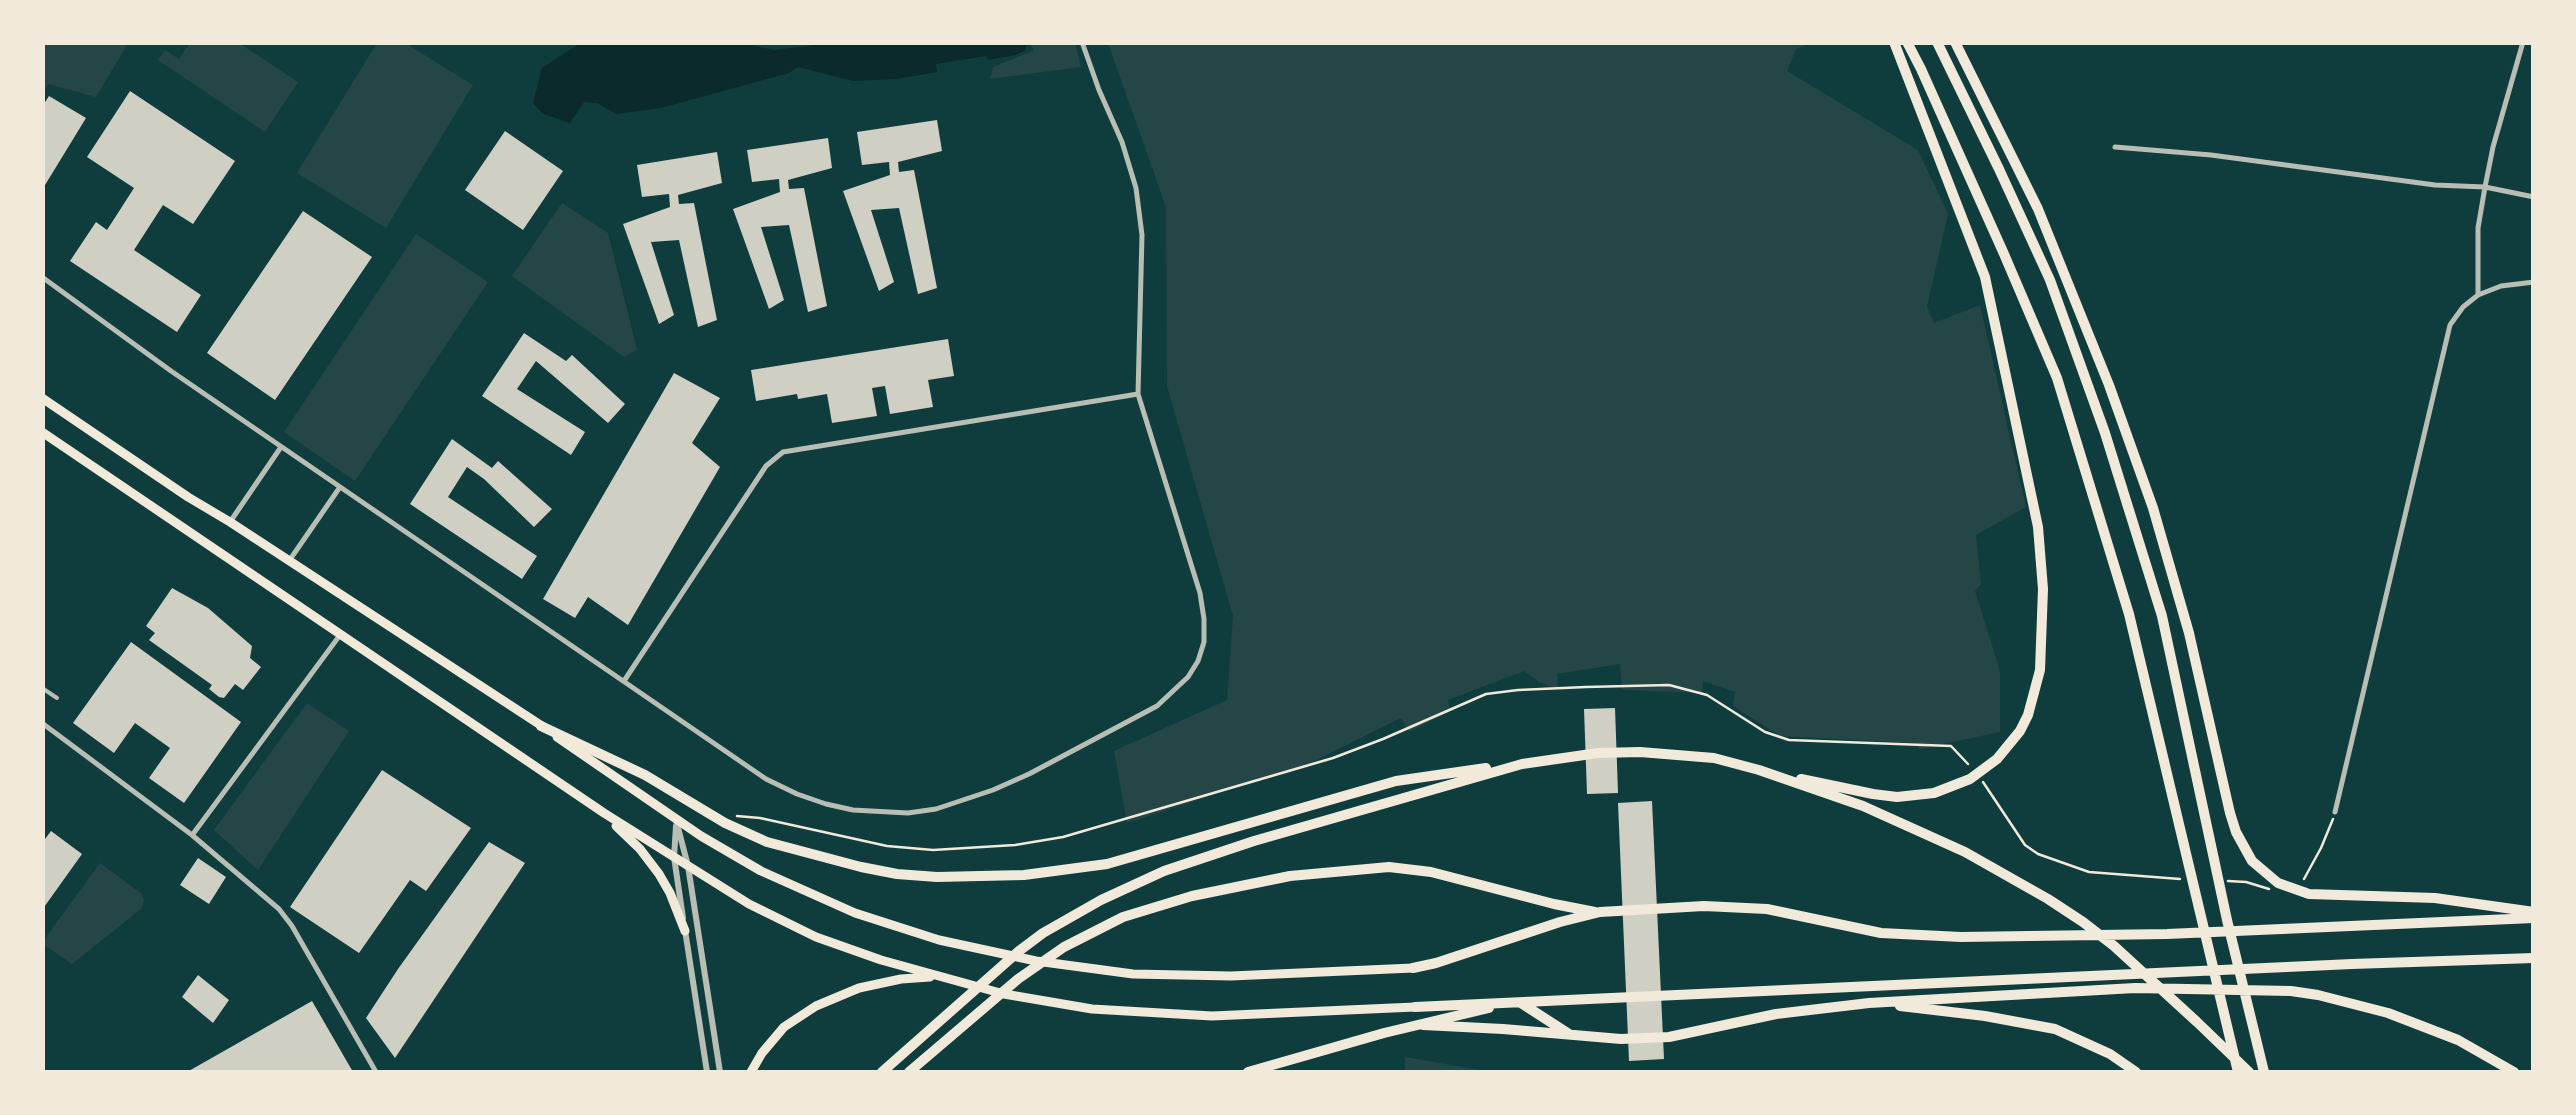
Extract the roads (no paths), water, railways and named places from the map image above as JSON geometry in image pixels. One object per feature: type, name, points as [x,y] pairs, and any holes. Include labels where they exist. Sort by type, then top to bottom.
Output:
[{"type":"highway","points":[[541,726],[644,775],[724,823],[767,842],[861,867],[937,877],[1024,876],[1089,867],[1396,781],[1598,754],[1671,753],[1714,758],[1872,794],[1917,796],[1954,787],[1984,770],[2008,746],[2028,715],[2040,670],[2044,590],[2038,527],[1984,277],[1894,42]]},
{"type":"highway","points":[[1906,42],[1944,119],[2057,378],[2128,614],[2238,1072]]},
{"type":"highway","points":[[1937,42],[2050,280],[2105,432],[2162,616],[2255,1039],[2266,1072]]},
{"type":"highway","points":[[1955,42],[2038,209],[2109,385],[2152,508],[2189,634],[2230,814],[2252,861],[2278,883],[2309,894],[2435,898],[2534,916]]},
{"type":"highway","points":[[882,1072],[1019,951],[1070,916],[1164,871],[1522,764]]},
{"type":"highway","points":[[1759,770],[1863,806],[1924,833],[2006,875],[2083,922],[2249,1072]]},
{"type":"highway","points":[[909,1072],[1018,978],[1064,947],[1123,917],[1176,900],[1290,876],[1410,868],[1600,912]]},
{"type":"highway","points":[[1412,968],[1600,912],[1704,906],[1744,907],[1859,930],[1961,936],[2167,934],[2534,916]]},
{"type":"highway","points":[[1415,1007],[2534,958]]},
{"type":"highway","points":[[1423,1025],[1620,1039],[1669,1037],[1776,1014],[1869,1003],[2135,988],[2292,991],[2388,1014],[2458,1040],[2514,1072]]},
{"type":"highway","points":[[1248,1072],[1342,1044],[1516,1002],[1572,1036]]},
{"type":"highway","points":[[1869,1003],[1986,1016],[2056,1029],[2110,1054],[2136,1072]]},
{"type":"main road","points":[[42,398],[730,855],[822,900],[895,927],[987,952],[1085,968],[1182,976],[1412,968]]},
{"type":"main road","points":[[42,432],[604,813],[749,904],[816,937],[881,960],[1004,994],[1132,1013],[1212,1016],[1415,1007]]},
{"type":"main road","points":[[604,813],[650,861],[670,893],[685,932]]},
{"type":"main road","points":[[752,1072],[784,1027],[816,1006],[880,983],[920,977],[948,978]]},
{"type":"street","points":[[42,277],[170,371],[766,779],[826,804],[879,813],[936,809],[993,790],[1156,706],[1174,692],[1198,661],[1204,642],[1204,619],[1192,566],[1138,394],[1142,235],[1138,199],[1130,164],[1082,42]]},
{"type":"street","points":[[2478,294],[2478,228],[2485,187],[2523,42]]},
{"type":"street","points":[[2115,147],[2211,155],[2435,186],[2485,187],[2534,196]]},
{"type":"street","points":[[2336,812],[2450,325],[2478,294],[2500,286],[2534,282]]},
{"type":"street","points":[[624,681],[766,466],[783,452],[1138,394]]},
{"type":"street","points":[[230,522],[281,447]]},
{"type":"street","points":[[289,561],[340,486]]},
{"type":"street","points":[[192,834],[340,635]]},
{"type":"street","points":[[42,688],[57,698]]},
{"type":"street","points":[[42,723],[192,834],[279,910],[376,1072]]},
{"type":"street","points":[[676,820],[674,857],[707,1072]]},
{"type":"street","points":[[676,820],[688,866],[720,1072]]}]
